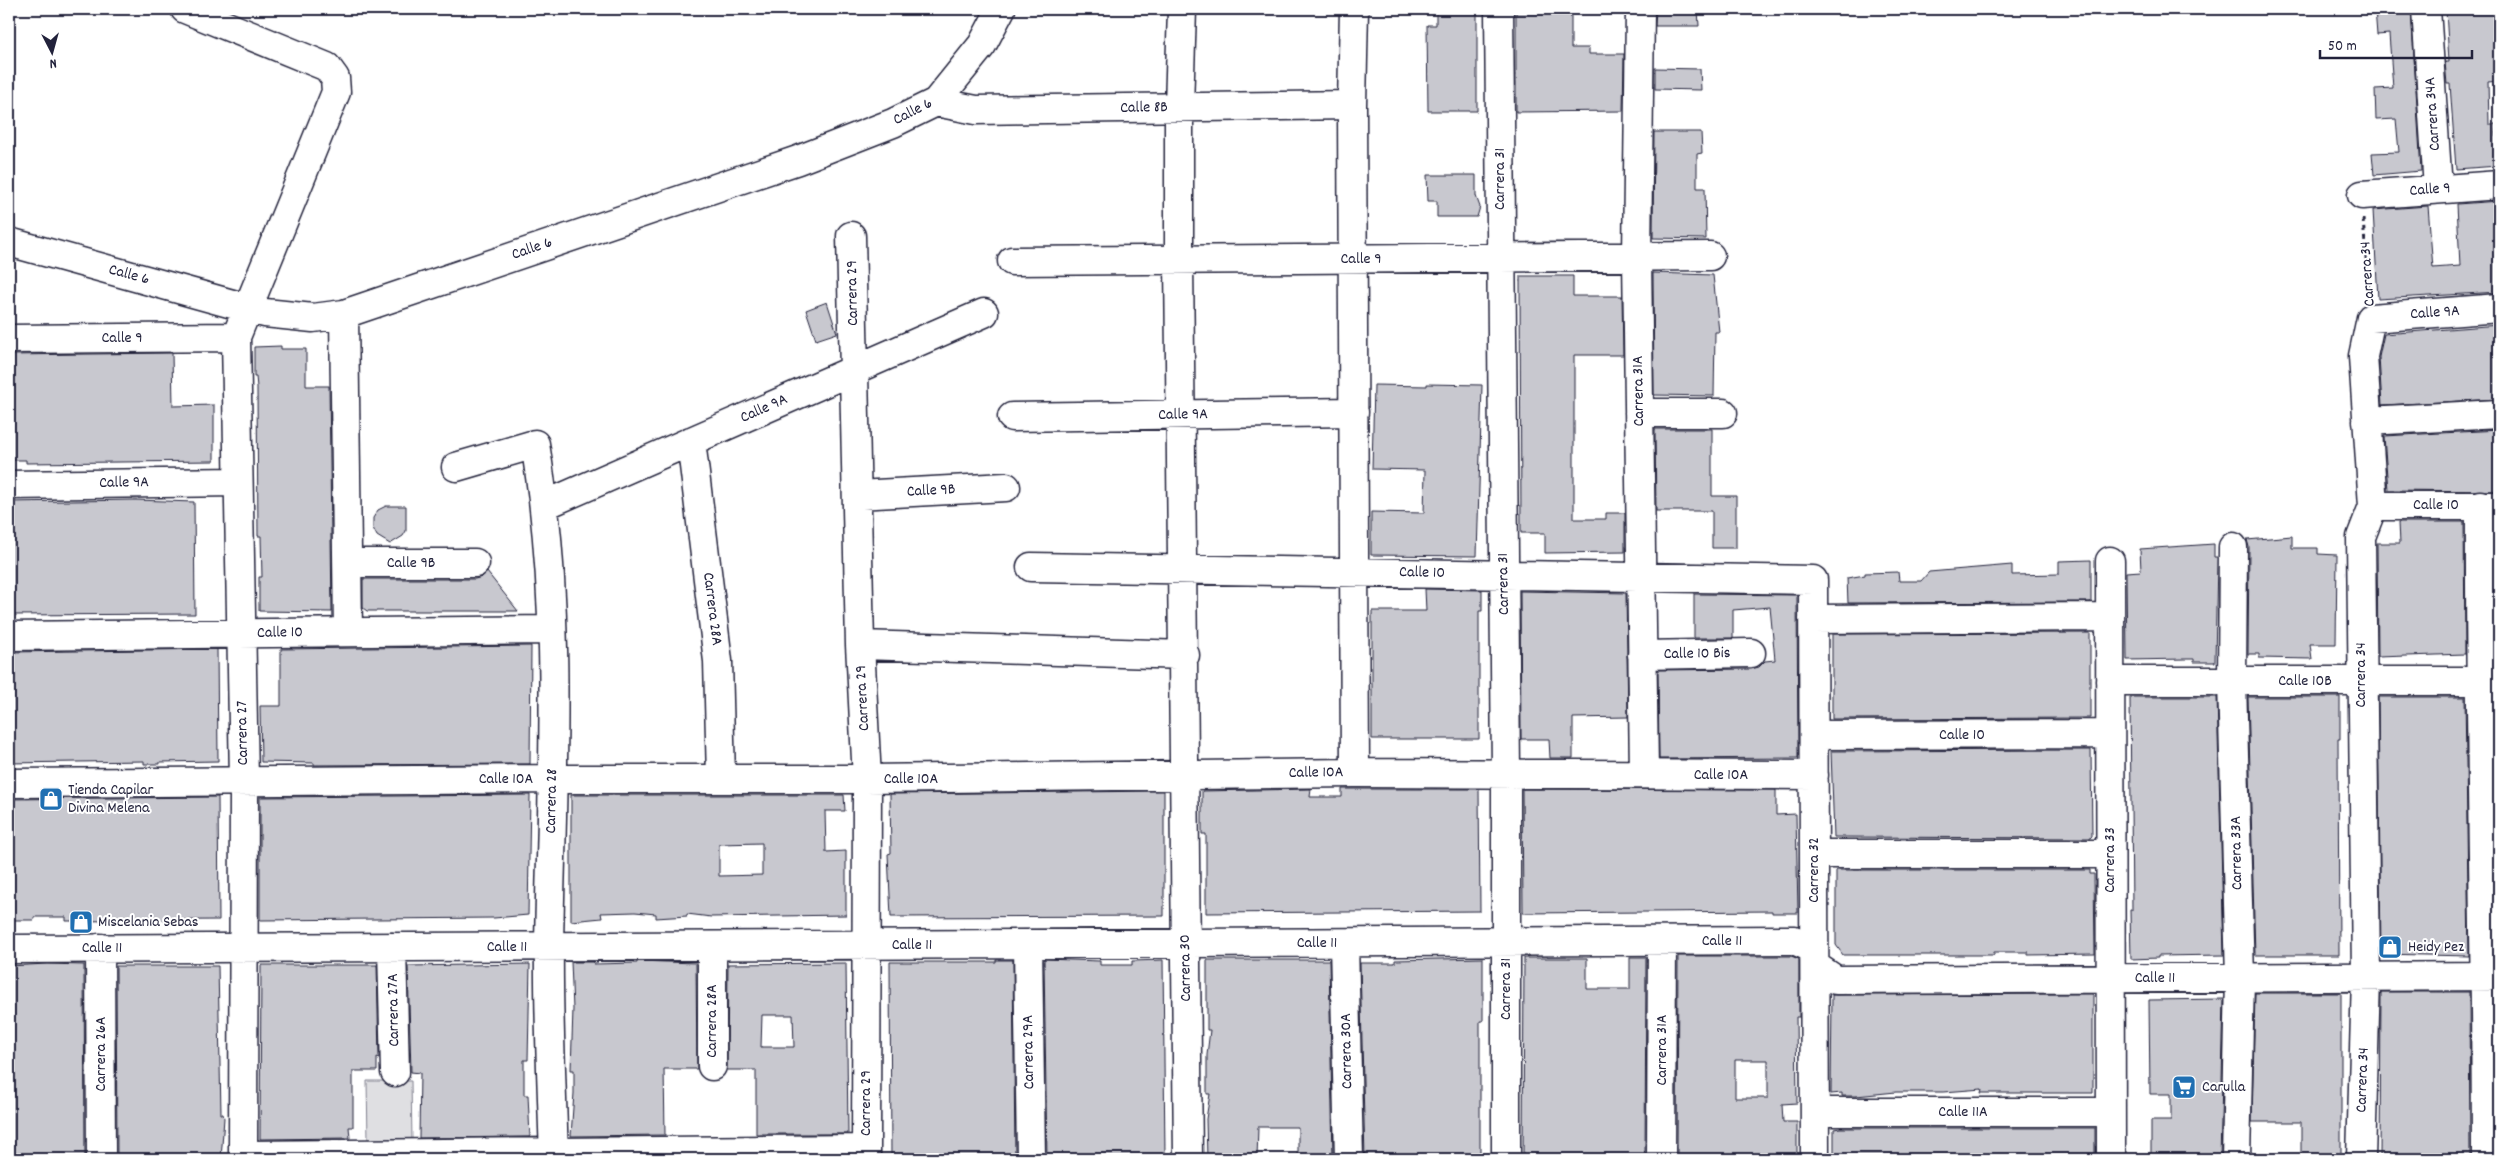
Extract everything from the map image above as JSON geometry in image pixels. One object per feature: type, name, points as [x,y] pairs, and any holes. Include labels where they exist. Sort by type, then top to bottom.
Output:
[{"type":"street","name":"Carrera 27","points":[[185,9],[327,67],[335,78],[336,92],[236,337],[244,780],[243,1157]]},
{"type":"street","name":"Calle 6","points":[[9,242],[247,308],[287,317],[313,318],[344,314],[798,160],[893,123],[936,102],[982,45],[1002,9]]},
{"type":"street","name":"Carrera 30","points":[[1182,9],[1179,107],[1179,260],[1185,655],[1185,944],[1188,1159]]},
{"type":"street","points":[[1354,9],[1352,106],[1355,773]]},
{"type":"street","name":"Carrera 31","points":[[1499,9],[1506,773],[1506,1159]]},
{"type":"street","name":"Carrera 31A","points":[[1640,9],[1637,257],[1644,774]]},
{"type":"street","name":"Carrera 34A","points":[[2426,9],[2438,189]]},
{"type":"street","name":"Calle 8B","points":[[936,102],[976,110],[1352,106]]},
{"type":"street","name":"Calle 9","points":[[2362,195],[2499,185]]},
{"type":"street","name":"Carrera 29","points":[[851,236],[860,645],[867,779],[866,1154]]},
{"type":"street","name":"Calle 9","points":[[1012,261],[1710,256]]},
{"type":"street","name":"Calle 9A","points":[[2371,318],[2499,308]]},
{"type":"street","name":"Calle 9A","points":[[545,505],[984,313]]},
{"type":"street","points":[[344,314],[348,632]]},
{"type":"street","name":"Carrera 34","points":[[2361,1159],[2366,977],[2361,681],[2361,537],[2373,506],[2363,356],[2371,318]]},
{"type":"street","name":"Calle 9","points":[[9,339],[236,337]]},
{"type":"street","name":"Calle 9A","points":[[1012,417],[1354,412]]},
{"type":"street","points":[[1639,413],[1723,412]]},
{"type":"street","points":[[2367,421],[2499,414]]},
{"type":"street","name":"Carrera 28A","points":[[691,441],[718,661],[721,778]]},
{"type":"street","name":"Carrera 28","points":[[456,467],[535,444],[545,505],[551,630],[554,779],[549,946],[554,1156]]},
{"type":"street","name":"Calle 9A","points":[[9,485],[238,482]]},
{"type":"street","name":"Calle 9B","points":[[857,495],[1006,487]]},
{"type":"street","name":"Calle 10","points":[[2373,506],[2490,506]]},
{"type":"street","points":[[2486,1159],[2493,976],[2489,681],[2490,506]]},
{"type":"street","name":"Carrera 33A","points":[[2233,548],[2232,681],[2240,978],[2236,1159]]},
{"type":"street","name":"Calle 9B","points":[[348,564],[475,562]]},
{"type":"street","name":"Carrera 33","points":[[2110,562],[2110,1159]]},
{"type":"street","name":"Calle 10","points":[[1031,567],[1813,580]]},
{"type":"street","name":"Carrera 32","points":[[1813,580],[1815,1159]]},
{"type":"street","points":[[1813,619],[2110,616]]},
{"type":"street","name":"Calle 10","points":[[9,636],[551,630]]},
{"type":"street","points":[[860,645],[1185,655]]},
{"type":"street","name":"Calle 10 Bis","points":[[1642,655],[1752,654]]},
{"type":"street","name":"Calle 10B","points":[[2110,681],[2489,681]]},
{"type":"street","name":"Calle 10","points":[[1814,735],[2110,734]]},
{"type":"street","name":"Calle 10A","points":[[9,783],[244,780],[867,779],[1355,773],[1814,775]]},
{"type":"street","points":[[1814,854],[2110,854]]},
{"type":"street","name":"Calle 11","points":[[9,949],[1794,940],[1836,980],[2493,976]]},
{"type":"street","name":"Carrera 31A","points":[[1661,1159],[1662,941]]},
{"type":"street","name":"Carrera 30A","points":[[1344,943],[1349,1159]]},
{"type":"street","name":"Carrera 29A","points":[[1028,944],[1031,1159]]},
{"type":"street","name":"Carrera 28A","points":[[712,946],[712,1066]]},
{"type":"street","name":"Carrera 27A","points":[[392,947],[395,1072]]},
{"type":"street","name":"Carrera 26A","points":[[100,948],[101,1159]]},
{"type":"street","name":"Calle 11A","points":[[1815,1112],[2110,1112]]},
{"type":"street","points":[[243,1157],[866,1154]]},
{"type":"path","name":"Carrera 34","points":[[2362,195],[2371,318]]},
{"type":"shaded area","points":[[367,1081],[411,1081],[412,1141],[368,1141]]},
{"type":"building","points":[[1436,9],[1477,9],[1477,111],[1428,111],[1427,25],[1436,25]]},
{"type":"building","points":[[1516,9],[1571,9],[1571,48],[1589,48],[1589,54],[1624,54],[1623,111],[1516,112]]},
{"type":"building","points":[[1656,9],[1698,9],[1699,26],[1655,26]]},
{"type":"building","points":[[2375,9],[2411,9],[2421,171],[2374,175],[2372,153],[2399,152],[2396,119],[2376,120],[2375,89],[2393,88],[2389,34],[2377,35]]},
{"type":"building","points":[[2499,9],[2499,81],[2488,82],[2489,124],[2496,124],[2498,166],[2456,169],[2450,84],[2447,84],[2445,62],[2449,62],[2446,10]]},
{"type":"building","points":[[1655,68],[1700,69],[1701,90],[1655,89]]},
{"type":"building","points":[[1654,132],[1701,132],[1702,153],[1697,154],[1697,188],[1705,188],[1706,239],[1653,238]]},
{"type":"building","points":[[1427,175],[1476,175],[1476,196],[1480,207],[1477,217],[1437,217],[1437,201],[1428,201]]},
{"type":"building","points":[[2499,201],[2499,292],[2378,299],[2373,210],[2428,206],[2433,268],[2460,266],[2457,204]]},
{"type":"building","points":[[1653,273],[1713,275],[1719,332],[1715,332],[1714,396],[1654,395]]},
{"type":"building","points":[[1520,276],[1573,276],[1573,296],[1622,296],[1623,355],[1574,355],[1574,519],[1606,519],[1606,513],[1625,513],[1625,552],[1545,553],[1545,533],[1521,533]]},
{"type":"building","points":[[827,302],[837,333],[816,340],[806,310]]},
{"type":"building","points":[[2499,325],[2499,399],[2382,405],[2379,357],[2384,334]]},
{"type":"building","points":[[281,346],[281,349],[306,349],[306,386],[329,386],[332,612],[259,611],[259,577],[262,577],[261,536],[258,536],[257,387],[256,377],[254,377],[254,347]]},
{"type":"building","points":[[172,353],[173,406],[214,405],[214,461],[26,463],[26,460],[9,460],[9,355]]},
{"type":"building","points":[[1427,384],[1482,385],[1477,556],[1371,555],[1371,512],[1424,513],[1425,470],[1372,469],[1374,385],[1427,386]]},
{"type":"building","points":[[1655,429],[1712,429],[1712,496],[1736,496],[1736,548],[1712,548],[1712,511],[1656,511]]},
{"type":"building","points":[[2499,430],[2499,491],[2388,490],[2384,436]]},
{"type":"building","points":[[135,500],[194,502],[195,614],[9,615],[9,502]]},
{"type":"building","points":[[386,506],[406,506],[406,531],[403,536],[390,544],[377,536],[373,528],[373,518],[378,510]]},
{"type":"building","points":[[2399,522],[2464,522],[2465,654],[2378,657],[2377,543],[2400,543]]},
{"type":"building","points":[[2496,533],[2499,533],[2499,625],[2496,626]]},
{"type":"building","points":[[2292,536],[2292,548],[2318,548],[2318,554],[2337,555],[2336,644],[2310,644],[2312,659],[2259,658],[2259,654],[2248,654],[2249,547],[2247,540]]},
{"type":"building","points":[[2214,544],[2214,557],[2217,557],[2215,662],[2194,662],[2194,659],[2127,660],[2126,572],[2141,571],[2140,549]]},
{"type":"building","points":[[2091,560],[2091,602],[1848,603],[1847,578],[1865,575],[1865,573],[1898,572],[1899,581],[1921,581],[1929,572],[2012,565],[2012,575],[2059,574],[2059,561]]},
{"type":"building","points":[[487,572],[518,611],[367,611],[363,608],[363,579],[475,579],[482,577]]},
{"type":"building","points":[[1425,589],[1482,590],[1482,611],[1479,611],[1479,739],[1372,739],[1372,611],[1426,611]]},
{"type":"building","points":[[1520,591],[1626,593],[1628,717],[1573,718],[1573,758],[1550,758],[1549,739],[1521,739]]},
{"type":"building","points":[[1694,594],[1797,595],[1798,758],[1659,759],[1658,670],[1751,669],[1759,667],[1765,661],[1775,660],[1770,607],[1733,610],[1733,638],[1694,638]]},
{"type":"building","points":[[2090,633],[2090,718],[1832,719],[1832,634]]},
{"type":"building","points":[[531,646],[530,764],[314,765],[314,763],[261,762],[260,706],[281,706],[281,649]]},
{"type":"building","points":[[217,649],[218,761],[160,762],[160,764],[144,764],[144,761],[9,763],[9,652]]},
{"type":"building","points":[[2130,697],[2217,697],[2224,955],[2158,956],[2158,958],[2131,959]]},
{"type":"building","points":[[2248,697],[2340,697],[2340,739],[2338,739],[2339,955],[2255,955]]},
{"type":"building","points":[[2378,697],[2465,697],[2469,956],[2381,954]]},
{"type":"building","points":[[2496,697],[2499,697],[2499,899],[2497,750]]},
{"type":"building","points":[[2091,750],[2092,836],[2090,838],[1834,837],[1831,751]]},
{"type":"building","points":[[1311,789],[1310,797],[1342,797],[1342,789],[1479,789],[1480,911],[1206,913],[1206,834],[1202,834],[1202,791]]},
{"type":"building","points":[[1522,789],[1776,790],[1776,815],[1796,814],[1798,913],[1772,913],[1772,911],[1523,913]]},
{"type":"building","points":[[1164,791],[1164,916],[891,917],[888,854],[891,853],[890,794]]},
{"type":"building","points":[[530,795],[528,915],[494,918],[260,920],[260,797]]},
{"type":"building","points":[[571,795],[844,795],[845,811],[825,811],[826,852],[846,851],[846,915],[711,917],[687,914],[687,916],[656,918],[656,914],[635,912],[601,913],[602,918],[571,921]],"holes":[[[762,843],[762,875],[719,876],[719,844]]]},
{"type":"building","points":[[218,797],[219,920],[66,921],[66,917],[34,917],[34,920],[13,920],[13,917],[9,917],[9,872],[14,872],[14,840],[9,840],[9,799]]},
{"type":"building","points":[[1836,870],[2090,870],[2090,874],[2094,874],[2095,954],[2028,955],[2028,952],[1994,952],[1994,955],[1843,955],[1836,945]]},
{"type":"building","points":[[1678,956],[1791,956],[1799,959],[1799,1017],[1796,1017],[1797,1103],[1782,1104],[1783,1122],[1797,1122],[1797,1159],[1677,1159]],"holes":[[[1735,1060],[1768,1060],[1768,1098],[1735,1098]]]},
{"type":"building","points":[[1630,957],[1646,957],[1645,1159],[1523,1159],[1524,958],[1587,958],[1587,989],[1630,989]]},
{"type":"building","points":[[1483,958],[1483,1021],[1480,1021],[1480,1159],[1365,1159],[1360,963],[1395,963],[1395,960]]},
{"type":"building","points":[[1044,959],[1100,961],[1100,965],[1132,965],[1132,961],[1163,960],[1165,1157],[1160,1157],[1160,1159],[1047,1159]]},
{"type":"building","points":[[996,960],[1013,960],[1015,1159],[891,1159],[890,962],[996,962]]},
{"type":"building","points":[[1207,960],[1329,960],[1333,1159],[1298,1159],[1298,1127],[1258,1127],[1257,1159],[1207,1159],[1206,1119],[1210,1094],[1207,1094],[1207,1055],[1210,1030],[1207,1030]]},
{"type":"building","points":[[637,961],[696,963],[697,1069],[664,1069],[665,1135],[571,1136],[574,1070],[571,1070],[573,1009],[571,962],[594,962],[594,964],[637,963]]},
{"type":"building","points":[[846,963],[848,1134],[756,1134],[756,1070],[727,1070],[728,964]],"holes":[[[762,1015],[793,1015],[794,1047],[761,1047]]]},
{"type":"building","points":[[530,964],[528,1060],[524,1060],[524,1095],[528,1095],[530,1137],[419,1138],[420,1073],[411,1072],[408,966]]},
{"type":"building","points":[[84,965],[85,1159],[9,1159],[9,966]]},
{"type":"building","points":[[261,965],[377,965],[379,1058],[377,1057],[377,1071],[353,1071],[353,1127],[349,1127],[350,1138],[260,1139]]},
{"type":"building","points":[[116,966],[218,966],[221,1114],[223,1114],[224,1118],[221,1159],[117,1159]]},
{"type":"building","points":[[2381,992],[2469,992],[2470,1159],[2380,1159]]},
{"type":"building","points":[[2255,993],[2341,993],[2341,1159],[2301,1159],[2301,1122],[2252,1122]]},
{"type":"building","points":[[2093,994],[2093,1093],[1981,1093],[1982,1089],[1944,1092],[1896,1092],[1856,1096],[1842,1096],[1842,1093],[1831,1094],[1832,995]]},
{"type":"building","points":[[2224,999],[2220,1159],[2151,1159],[2151,1120],[2171,1120],[2171,1094],[2150,1094],[2149,1000]]},
{"type":"building","points":[[2095,1128],[2095,1159],[1834,1159],[1834,1129]]},
{"type":"place","name":"Tienda Capilar Divina Melena","points":[[51,799]]},
{"type":"place","name":"Miscelania Sebas","points":[[81,922]]},
{"type":"place","name":"Heidy Pez","points":[[2390,947]]},
{"type":"place","name":"Carulla","points":[[2184,1087]]}]
